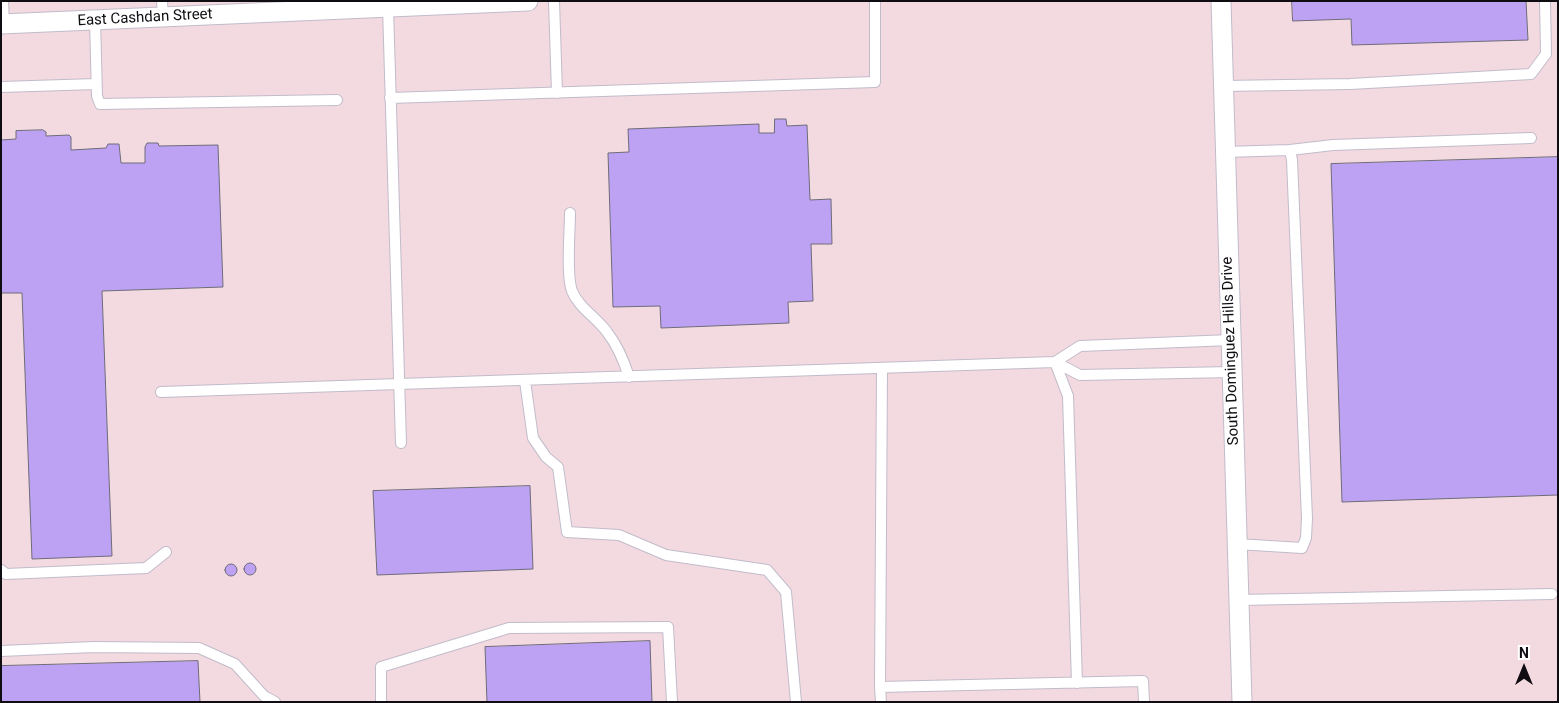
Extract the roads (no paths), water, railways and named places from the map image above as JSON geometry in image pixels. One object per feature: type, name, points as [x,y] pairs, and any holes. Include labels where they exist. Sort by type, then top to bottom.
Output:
[{"type":"street","name":"East Cashdan Street","points":[[2,24],[95,20],[162,9],[388,7],[528,1]]},
{"type":"street","name":"South Dominguez Hills Drive","points":[[1220,1],[1242,702]]},
{"type":"lane","points":[[2,24],[3,1]]},
{"type":"lane","points":[[554,1],[557,93]]},
{"type":"lane","points":[[390,98],[875,82],[875,1]]},
{"type":"lane","points":[[1223,86],[1350,84],[1531,74],[1546,54],[1545,1]]},
{"type":"lane","points":[[388,7],[402,443]]},
{"type":"lane","points":[[95,20],[96,84],[100,104],[336,100]]},
{"type":"lane","points":[[1,87],[96,84]]},
{"type":"lane","points":[[1225,152],[1290,150],[1333,144],[1531,138]]},
{"type":"lane","points":[[1237,544],[1302,548],[1306,538],[1308,518],[1293,170],[1290,150]]},
{"type":"lane","points":[[570,213],[569,263],[571,289],[578,302],[607,332],[622,357],[629,377]]},
{"type":"lane","points":[[1054,362],[1080,346],[1231,340]]},
{"type":"lane","points":[[161,392],[1054,362],[1080,375],[1232,372]]},
{"type":"lane","points":[[1054,362],[1068,396],[1078,683]]},
{"type":"lane","points":[[881,702],[882,369]]},
{"type":"lane","points":[[525,381],[533,438],[546,457],[558,467],[566,532],[619,535],[666,555],[767,570],[786,592],[796,702]]},
{"type":"lane","points":[[1,570],[6,574],[146,568],[166,552]]},
{"type":"lane","points":[[1239,600],[1552,594]]},
{"type":"lane","points":[[381,702],[381,667],[509,628],[668,627],[672,702]]},
{"type":"lane","points":[[1,651],[94,647],[199,648],[235,664],[264,696],[275,702]]},
{"type":"lane","points":[[880,686],[1143,681],[1144,702]]}]
